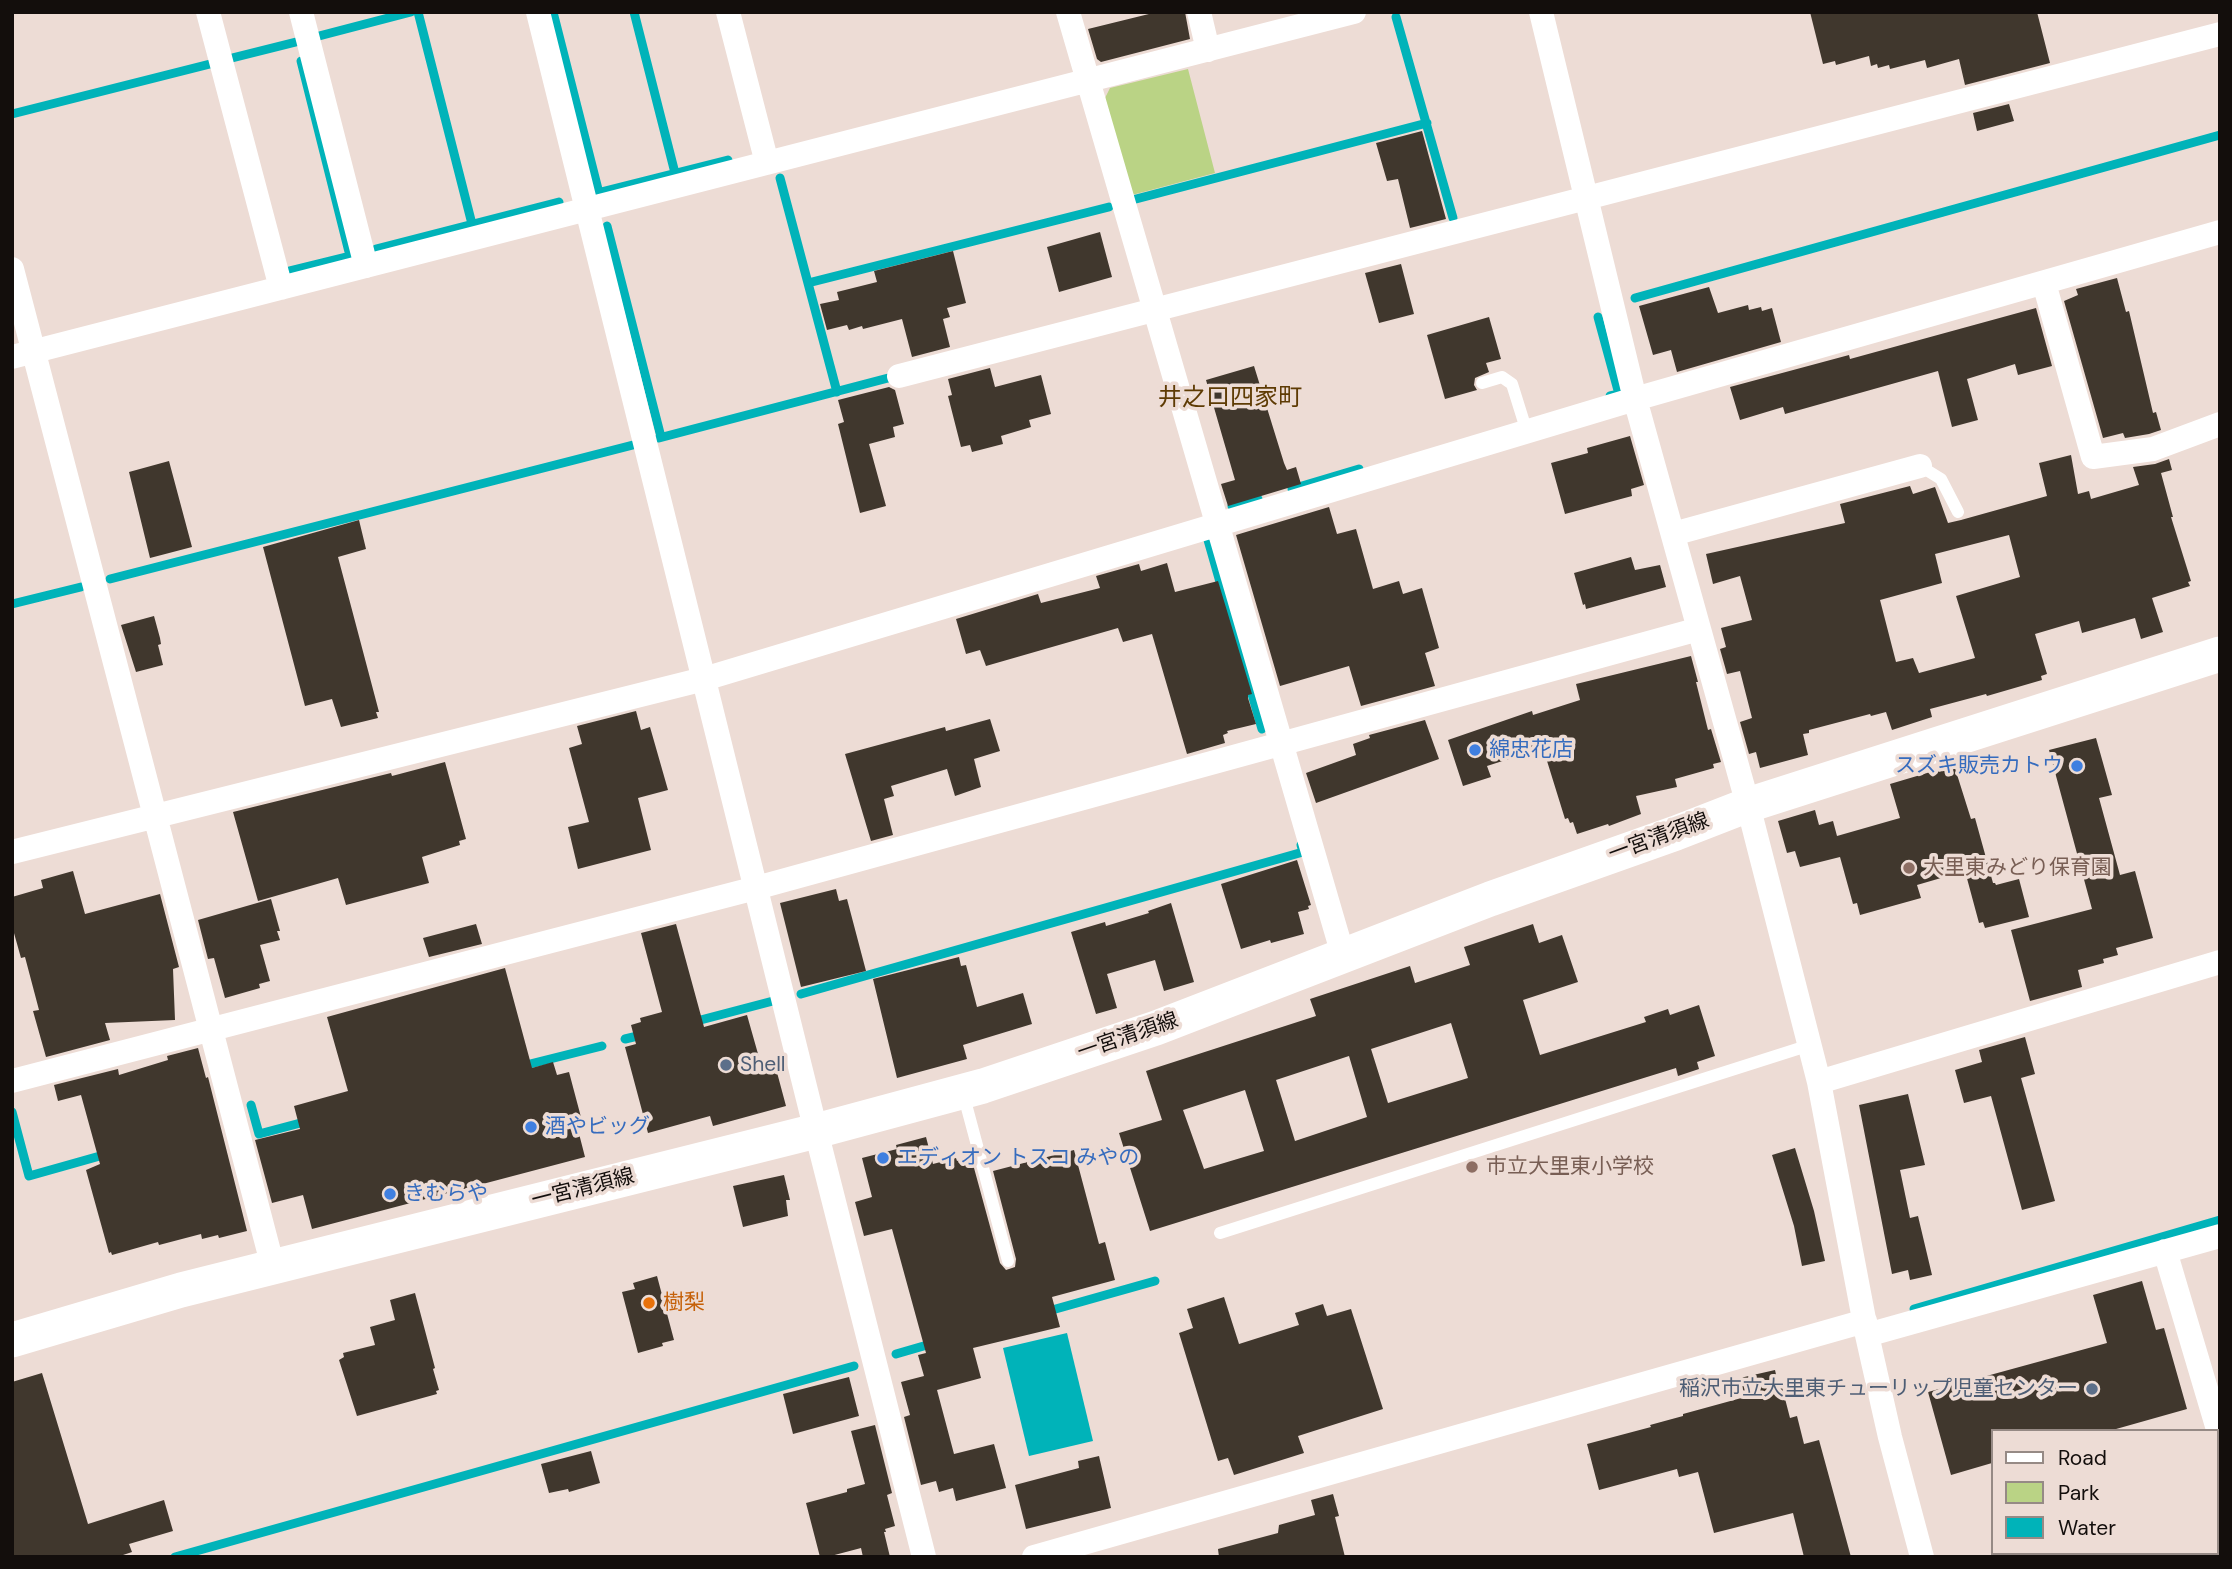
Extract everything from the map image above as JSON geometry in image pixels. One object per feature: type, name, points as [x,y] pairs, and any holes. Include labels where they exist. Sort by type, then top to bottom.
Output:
[{"type":"main road","name":"一宮清須線","points":[[12,1340],[181,1290],[962,1092],[1156,1028],[1490,899],[1748,805],[2220,654]]},
{"type":"street","points":[[208,12],[281,288]]},
{"type":"street","points":[[301,12],[366,266]]},
{"type":"street","points":[[538,12],[924,1557]]},
{"type":"street","points":[[728,12],[766,163]]},
{"type":"street","points":[[1068,12],[1343,955]]},
{"type":"street","points":[[1199,12],[1208,50]]},
{"type":"street","points":[[23,354],[1354,12]]},
{"type":"street","points":[[1541,12],[1635,399],[1748,805],[1810,1045],[1866,1328],[1890,1437],[1922,1557]]},
{"type":"street","points":[[899,376],[2220,34]]},
{"type":"street","points":[[12,852],[704,679],[1635,399],[2220,232]]},
{"type":"street","points":[[12,269],[23,354],[155,816],[273,1267]]},
{"type":"street","points":[[2044,284],[2093,457],[2153,449],[2220,424]]},
{"type":"street","points":[[1673,534],[1920,466]]},
{"type":"street","points":[[12,1081],[755,888],[1699,629]]},
{"type":"street","points":[[1819,1083],[2220,962]]},
{"type":"street","points":[[1034,1557],[1866,1328],[2220,1236]]},
{"type":"street","points":[[2165,1251],[2218,1429]]},
{"type":"lane","points":[[1482,383],[1502,377],[1512,384],[1527,432]]},
{"type":"lane","points":[[1920,466],[1941,479],[1958,512]]},
{"type":"lane","points":[[1220,1233],[1810,1045]]},
{"type":"lane","points":[[962,1092],[1008,1261]]},
{"type":"green space","points":[[1188,69],[1215,173],[1132,195],[1105,98],[1110,88]]},
{"type":"green space","points":[[2218,1528],[2220,1534],[2220,1557],[2065,1557],[2218,1555]]},
{"type":"water","points":[[1067,1333],[1093,1441],[1029,1456],[1003,1348]]},
{"type":"building","points":[[1157,12],[1185,12],[1190,39],[1101,62],[1097,59],[1088,29]]},
{"type":"building","points":[[1810,12],[2037,12],[2050,63],[1965,85],[1959,59],[1927,68],[1925,60],[1890,69],[1889,65],[1878,68],[1877,64],[1871,66],[1869,56],[1836,65],[1835,61],[1823,64]]},
{"type":"building","points":[[2009,104],[2014,121],[1977,131],[1973,113]]},
{"type":"building","points":[[1422,131],[1446,219],[1410,228],[1398,179],[1387,181],[1376,143]]},
{"type":"building","points":[[1100,232],[1112,277],[1059,292],[1047,247]]},
{"type":"building","points":[[953,251],[966,303],[947,308],[950,317],[943,319],[950,347],[912,357],[902,319],[863,329],[862,326],[849,330],[847,325],[827,330],[820,304],[839,300],[837,292],[877,282],[874,271]]},
{"type":"building","points":[[1401,264],[1414,314],[1379,323],[1365,273]]},
{"type":"building","points":[[2117,278],[2126,312],[2129,311],[2153,413],[2156,412],[2161,430],[2125,438],[2123,433],[2103,438],[2064,301],[2078,295],[2076,289]]},
{"type":"building","points":[[1709,287],[1718,313],[1748,305],[1749,310],[1761,307],[1762,311],[1772,308],[1781,342],[1677,372],[1671,350],[1653,355],[1639,306]]},
{"type":"building","points":[[2036,308],[2052,366],[2018,375],[2015,364],[1967,379],[1978,420],[1952,427],[1938,371],[1785,414],[1783,407],[1740,420],[1730,387],[1849,355],[1850,359]]},
{"type":"building","points":[[1489,317],[1501,359],[1486,363],[1489,372],[1475,378],[1474,385],[1477,390],[1445,399],[1427,335]]},
{"type":"building","points":[[1254,366],[1284,463],[1287,470],[1296,467],[1301,484],[1228,506],[1221,484],[1235,480],[1206,380]]},
{"type":"building","points":[[990,368],[995,387],[1041,375],[1051,414],[1029,420],[1031,427],[1001,436],[1003,444],[972,452],[970,445],[961,447],[948,396],[952,395],[948,379]]},
{"type":"building","points":[[889,387],[895,390],[904,424],[893,427],[895,437],[869,444],[886,506],[860,513],[838,424],[844,422],[838,400]]},
{"type":"building","points":[[1630,436],[1644,485],[1631,489],[1632,496],[1565,514],[1551,463],[1588,453],[1587,448]]},
{"type":"building","points":[[2071,455],[2078,494],[2089,491],[2091,499],[2139,485],[2133,467],[2169,459],[2172,470],[2161,473],[2171,517],[2191,581],[2188,582],[2190,586],[2152,598],[2163,632],[2141,639],[2135,618],[2082,633],[2079,621],[2035,634],[2047,674],[2041,676],[2042,680],[1930,709],[1932,717],[1892,730],[1886,712],[1809,730],[1809,733],[1803,734],[1808,755],[1760,768],[1756,752],[1749,754],[1740,722],[1752,718],[1740,671],[1727,674],[1720,649],[1726,647],[1721,628],[1752,620],[1740,576],[1713,584],[1706,554],[1845,523],[1840,504],[1910,486],[1913,494],[1935,487],[1948,523],[1961,520],[2047,496],[2039,463]],"holes":[[[2009,535],[2020,577],[1956,596],[1975,658],[1919,673],[1913,658],[1896,662],[1880,600],[1942,583],[1935,554]]]},
{"type":"building","points":[[169,461],[192,547],[150,558],[129,472]]},
{"type":"building","points":[[1329,507],[1337,534],[1356,529],[1373,589],[1399,581],[1403,594],[1422,588],[1439,648],[1425,653],[1435,686],[1361,706],[1349,666],[1280,686],[1236,535]]},
{"type":"building","points":[[359,520],[366,549],[338,557],[379,712],[376,712],[378,718],[341,727],[332,699],[305,706],[263,547]]},
{"type":"building","points":[[1631,557],[1635,570],[1660,565],[1666,587],[1586,609],[1574,573]]},
{"type":"building","points":[[1167,563],[1175,592],[1218,581],[1252,694],[1248,695],[1248,698],[1256,724],[1227,731],[1228,733],[1223,735],[1225,743],[1187,754],[1152,634],[1123,642],[1118,628],[986,666],[980,650],[966,654],[956,619],[1038,594],[1041,603],[1100,588],[1096,576],[1139,564],[1141,571]]},
{"type":"building","points":[[154,616],[163,665],[136,672],[121,625]]},
{"type":"building","points":[[1691,656],[1708,730],[1711,729],[1721,762],[1713,764],[1714,768],[1675,779],[1677,787],[1636,796],[1641,814],[1577,834],[1573,822],[1565,819],[1543,748],[1487,766],[1491,777],[1463,786],[1448,740],[1532,711],[1533,715],[1580,700],[1576,684]]},
{"type":"building","points":[[636,711],[641,730],[650,727],[668,790],[638,798],[651,850],[578,869],[568,827],[589,822],[569,748],[582,744],[577,726]]},
{"type":"building","points":[[990,719],[1000,751],[974,759],[981,787],[955,796],[947,769],[891,786],[894,796],[884,799],[893,835],[871,841],[845,754],[945,727],[946,731]]},
{"type":"building","points":[[1425,720],[1439,759],[1316,803],[1306,773],[1356,755],[1353,744],[1370,738],[1369,735]]},
{"type":"building","points":[[2096,738],[2112,795],[2099,798],[2120,875],[2135,871],[2153,938],[2116,948],[2118,955],[2103,959],[2104,963],[2078,970],[2082,987],[2030,1001],[2011,930],[2092,909],[2049,750]]},
{"type":"building","points":[[445,762],[466,839],[459,841],[460,845],[422,857],[429,883],[346,905],[338,878],[258,901],[233,812]]},
{"type":"building","points":[[1954,765],[1971,819],[1975,818],[1993,883],[1996,885],[2019,879],[2029,917],[1985,928],[1983,922],[1979,923],[1965,871],[1917,885],[1921,898],[1860,915],[1857,903],[1853,904],[1840,857],[1800,867],[1795,851],[1787,853],[1778,821],[1815,810],[1819,825],[1833,821],[1837,836],[1900,818],[1890,784]]},
{"type":"building","points":[[1297,860],[1311,905],[1308,906],[1309,909],[1298,912],[1304,934],[1241,949],[1221,884]]},
{"type":"building","points":[[73,871],[85,914],[160,894],[179,967],[173,969],[175,1020],[105,1023],[110,1040],[46,1057],[33,1011],[39,1010],[25,957],[21,958],[12,926],[12,897],[43,888],[41,880]]},
{"type":"building","points":[[836,889],[839,901],[847,899],[866,971],[801,987],[780,903]]},
{"type":"building","points":[[271,899],[280,940],[260,945],[270,981],[259,984],[260,988],[225,998],[214,958],[208,959],[198,920]]},
{"type":"building","points":[[1171,903],[1194,982],[1164,991],[1155,960],[1107,974],[1117,1008],[1096,1014],[1071,932],[1105,922],[1106,926]]},
{"type":"building","points":[[476,924],[482,944],[429,957],[423,938]]},
{"type":"building","points":[[676,924],[704,1027],[747,1015],[762,1068],[775,1065],[786,1106],[713,1126],[710,1116],[648,1133],[625,1047],[636,1044],[631,1025],[641,1022],[640,1018],[662,1012],[641,933]]},
{"type":"building","points":[[1533,924],[1539,943],[1562,935],[1578,982],[1523,1000],[1540,1055],[1646,1022],[1644,1017],[1668,1009],[1670,1015],[1699,1005],[1715,1056],[1697,1062],[1699,1069],[1678,1076],[1676,1068],[1150,1231],[1119,1133],[1162,1120],[1146,1071],[1316,1016],[1310,999],[1410,966],[1415,983],[1470,965],[1464,947]],"holes":[[[1451,1023],[1468,1078],[1388,1103],[1371,1049]],[[1349,1056],[1367,1117],[1295,1141],[1276,1080]],[[1245,1090],[1264,1151],[1204,1169],[1183,1110]]]},
{"type":"building","points":[[959,957],[961,966],[966,965],[977,1007],[1023,993],[1032,1024],[963,1045],[967,1059],[897,1078],[873,979]]},
{"type":"building","points":[[505,968],[532,1068],[553,1062],[557,1075],[569,1072],[582,1121],[576,1122],[585,1157],[312,1229],[303,1195],[272,1203],[255,1140],[300,1129],[294,1106],[348,1091],[327,1017]]},
{"type":"building","points":[[2025,1037],[2035,1074],[2021,1078],[2055,1201],[2022,1210],[1991,1096],[1964,1103],[1955,1070],[1982,1062],[1979,1050]]},
{"type":"building","points":[[198,1048],[206,1078],[208,1077],[247,1231],[219,1238],[218,1235],[202,1239],[201,1234],[112,1255],[109,1253],[86,1170],[100,1164],[81,1095],[58,1101],[54,1085],[118,1069],[119,1075],[168,1060],[167,1056]]},
{"type":"building","points":[[1908,1094],[1925,1165],[1900,1170],[1910,1218],[1918,1216],[1932,1275],[1910,1280],[1908,1270],[1892,1274],[1859,1105]]},
{"type":"building","points":[[926,1137],[933,1164],[971,1157],[1000,1263],[1006,1270],[1015,1267],[1016,1259],[993,1171],[1074,1150],[1099,1244],[1105,1242],[1115,1280],[1052,1297],[1060,1327],[973,1348],[981,1378],[937,1390],[954,1454],[994,1444],[1006,1488],[956,1501],[953,1488],[939,1492],[936,1481],[921,1485],[904,1417],[910,1415],[901,1382],[924,1376],[918,1355],[926,1353],[892,1229],[864,1236],[855,1202],[872,1197],[862,1158],[897,1149],[896,1145]]},
{"type":"building","points":[[1795,1148],[1814,1211],[1825,1261],[1802,1266],[1794,1226],[1772,1155]]},
{"type":"building","points":[[784,1175],[790,1200],[786,1200],[788,1216],[743,1227],[733,1186]]},
{"type":"building","points":[[657,1276],[674,1340],[638,1353],[622,1292],[635,1289],[633,1283]]},
{"type":"building","points":[[2142,1281],[2156,1330],[2164,1328],[2187,1409],[2116,1429],[1990,1429],[1990,1464],[1951,1475],[1928,1392],[2107,1343],[2093,1295]]},
{"type":"building","points":[[415,1293],[439,1390],[436,1391],[437,1394],[357,1416],[339,1360],[344,1357],[343,1353],[375,1345],[370,1327],[395,1320],[390,1300]]},
{"type":"building","points":[[1224,1297],[1239,1344],[1299,1325],[1295,1313],[1323,1304],[1327,1316],[1351,1309],[1383,1409],[1298,1436],[1304,1453],[1234,1475],[1228,1458],[1218,1461],[1179,1333],[1193,1328],[1187,1309]]},
{"type":"building","points":[[1775,1370],[1790,1418],[1797,1416],[1804,1444],[1819,1440],[1851,1557],[1804,1557],[1793,1513],[1714,1533],[1698,1472],[1679,1477],[1677,1469],[1599,1490],[1587,1444],[1745,1397],[1740,1378]]},
{"type":"building","points":[[42,1373],[88,1524],[164,1500],[173,1531],[129,1544],[132,1552],[117,1557],[12,1557],[12,1382]]},
{"type":"building","points":[[849,1377],[859,1416],[793,1434],[783,1394]]},
{"type":"building","points":[[875,1425],[892,1493],[887,1495],[895,1526],[885,1529],[884,1532],[890,1557],[863,1557],[861,1548],[820,1557],[806,1503],[865,1484],[851,1431]]},
{"type":"building","points":[[591,1451],[600,1483],[569,1492],[568,1489],[549,1493],[541,1464]]},
{"type":"building","points":[[1099,1456],[1111,1508],[1026,1529],[1015,1485],[1079,1468],[1078,1461]]},
{"type":"building","points":[[1333,1494],[1339,1516],[1335,1517],[1345,1557],[1219,1557],[1218,1549],[1278,1533],[1279,1525],[1315,1515],[1311,1500]]},
{"type":"waterway","points":[[319,36],[411,12]]},
{"type":"waterway","points":[[418,12],[472,224]]},
{"type":"waterway","points":[[553,12],[599,193]]},
{"type":"waterway","points":[[634,12],[675,173]]},
{"type":"waterway","points":[[1396,17],[1453,218]]},
{"type":"waterway","points":[[232,58],[296,42]]},
{"type":"waterway","points":[[289,271],[350,256],[301,61]]},
{"type":"waterway","points":[[12,114],[214,63],[215,67]]},
{"type":"waterway","points":[[1136,199],[1427,123]]},
{"type":"waterway","points":[[1635,298],[2220,135]]},
{"type":"waterway","points":[[597,193],[728,160]]},
{"type":"waterway","points":[[780,178],[837,392]]},
{"type":"waterway","points":[[376,249],[559,202]]},
{"type":"waterway","points":[[808,283],[1109,207]]},
{"type":"waterway","points":[[607,226],[661,437]]},
{"type":"waterway","points":[[1598,317],[1619,394],[1610,396]]},
{"type":"waterway","points":[[659,438],[892,377]]},
{"type":"waterway","points":[[110,579],[633,445]]},
{"type":"waterway","points":[[1292,489],[1359,469]]},
{"type":"waterway","points":[[1232,506],[1258,499]]},
{"type":"waterway","points":[[1208,540],[1262,729]]},
{"type":"waterway","points":[[12,604],[81,587]]},
{"type":"waterway","points":[[801,994],[1303,852],[1301,845]]},
{"type":"waterway","points":[[693,1022],[773,1001]]},
{"type":"waterway","points":[[625,1039],[646,1034]]},
{"type":"waterway","points":[[522,1066],[602,1046]]},
{"type":"waterway","points":[[251,1105],[259,1134],[308,1121]]},
{"type":"waterway","points":[[12,1112],[29,1176],[107,1154]]},
{"type":"waterway","points":[[1914,1309],[2220,1220]]},
{"type":"waterway","points":[[1045,1312],[1155,1281]]},
{"type":"waterway","points":[[896,1354],[934,1343]]},
{"type":"waterway","points":[[175,1557],[854,1366]]},
{"type":"place","name":"綿忠花店","points":[[1475,750]]},
{"type":"place","name":"スズキ販売カトウ","points":[[2077,766]]},
{"type":"place","name":"大里東みどり保育園","points":[[1909,868]]},
{"type":"place","name":"Shell","points":[[726,1065]]},
{"type":"place","name":"酒やビッグ","points":[[531,1127]]},
{"type":"place","name":"エディオン トスコ みやの","points":[[883,1158]]},
{"type":"place","name":"市立大里東小学校","points":[[1472,1167]]},
{"type":"place","name":"きむらや","points":[[390,1194]]},
{"type":"place","name":"樹梨","points":[[649,1303]]},
{"type":"place","name":"稲沢市立大里東チューリップ児童センター","points":[[2092,1389]]},
{"type":"district","name":"井之口四家町","points":[[1230,399]]}]
